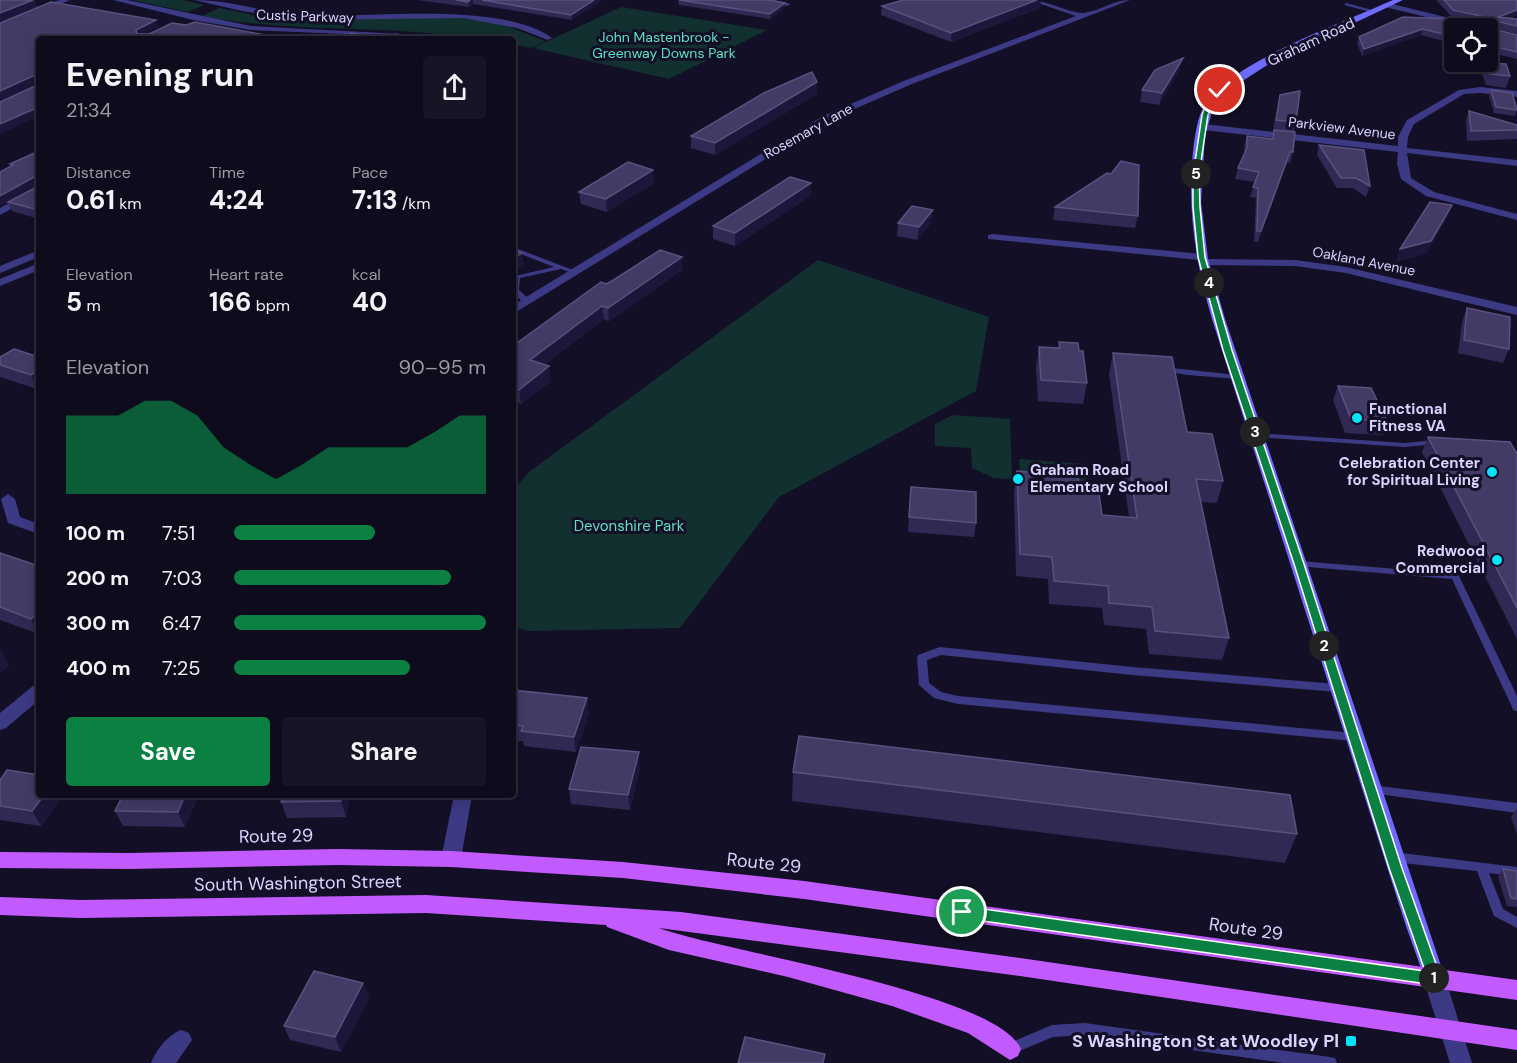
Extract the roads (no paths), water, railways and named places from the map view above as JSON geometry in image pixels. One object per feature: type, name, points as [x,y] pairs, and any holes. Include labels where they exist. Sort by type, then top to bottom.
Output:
[{"type":"main road","name":"Route 29","points":[[0,860],[130,861],[337,857],[451,859],[623,870],[804,890],[1517,990]]},
{"type":"main road","name":"South Washington Street","points":[[0,906],[80,909],[426,904],[597,914]]},
{"type":"main road","points":[[597,914],[681,921],[839,941],[1517,1040]]},
{"type":"main road","points":[[597,914],[669,941],[788,968],[912,1002],[976,1026],[1010,1056]]},
{"type":"street","points":[[0,27],[66,0]]},
{"type":"street","name":"Custis Parkway","points":[[117,0],[258,29],[402,33],[430,36]]},
{"type":"street","name":"Custis Parkway","points":[[198,0],[221,2],[278,15],[317,18],[430,13],[471,14],[508,21],[530,28],[548,38]]},
{"type":"street","points":[[756,0],[787,4]]},
{"type":"street","points":[[1033,0],[1084,16]]},
{"type":"street","name":"Rosemary Lane","points":[[516,308],[826,118],[909,82],[1126,0]]},
{"type":"street","name":"Graham Road","points":[[1399,0],[1230,82],[1220,90],[1209,104],[1203,127],[1196,175],[1196,195],[1202,260],[1237,377],[1392,857],[1434,978]]},
{"type":"street","points":[[172,25],[221,2]]},
{"type":"street","points":[[1388,5],[1444,19]]},
{"type":"street","points":[[320,36],[325,32]]},
{"type":"street","points":[[1517,94],[1480,90],[1455,94],[1410,122],[1403,136],[1402,150],[1517,163]]},
{"type":"street","name":"Parkview Avenue","points":[[1203,127],[1402,150],[1406,179],[1421,190],[1517,217]]},
{"type":"street","points":[[0,212],[36,192]]},
{"type":"street","name":"Oakland Avenue","points":[[992,237],[1202,260],[1270,262],[1346,270],[1517,311]]},
{"type":"street","points":[[0,270],[36,254]]},
{"type":"street","points":[[0,283],[36,267]]},
{"type":"street","points":[[8,499],[13,520],[36,528]]},
{"type":"street","points":[[0,723],[36,693]]},
{"type":"street","points":[[451,859],[463,798]]},
{"type":"street","points":[[1434,978],[1461,1063]]},
{"type":"street","points":[[162,1063],[181,1040]]},
{"type":"lane","points":[[1346,4],[1374,12]]},
{"type":"lane","points":[[516,250],[575,272]]},
{"type":"lane","points":[[516,284],[517,277],[562,267]]},
{"type":"lane","points":[[516,292],[527,301]]},
{"type":"lane","points":[[1158,365],[1168,370],[1237,377]]},
{"type":"lane","points":[[1256,435],[1405,445],[1438,442]]},
{"type":"lane","points":[[1299,564],[1455,576],[1517,707]]},
{"type":"lane","points":[[1337,688],[1132,671],[940,651],[922,658],[924,685],[938,695],[958,700],[1354,737]]},
{"type":"lane","points":[[1371,789],[1517,808]]},
{"type":"lane","points":[[1392,857],[1517,872]]},
{"type":"lane","points":[[1481,867],[1498,912],[1517,923]]},
{"type":"lane","points":[[1010,1056],[1052,1031],[1085,1029],[1330,1063]]},
{"type":"place","name":"Functional Fitness VA","points":[[1357,418]]},
{"type":"place","name":"Celebration Center for Spiritual Living","points":[[1492,472]]},
{"type":"place","name":"Graham Road Elementary School","points":[[1018,479]]},
{"type":"place","name":"Redwood Commercial","points":[[1497,560]]},
{"type":"place","name":"S Washington St at Woodley Pl","points":[[1351,1041]]},
{"type":"park label","name":"John Mastenbrook - Greenway Downs Park","points":[[664,46]]},
{"type":"park label","name":"Devonshire Park","points":[[629,526]]}]
